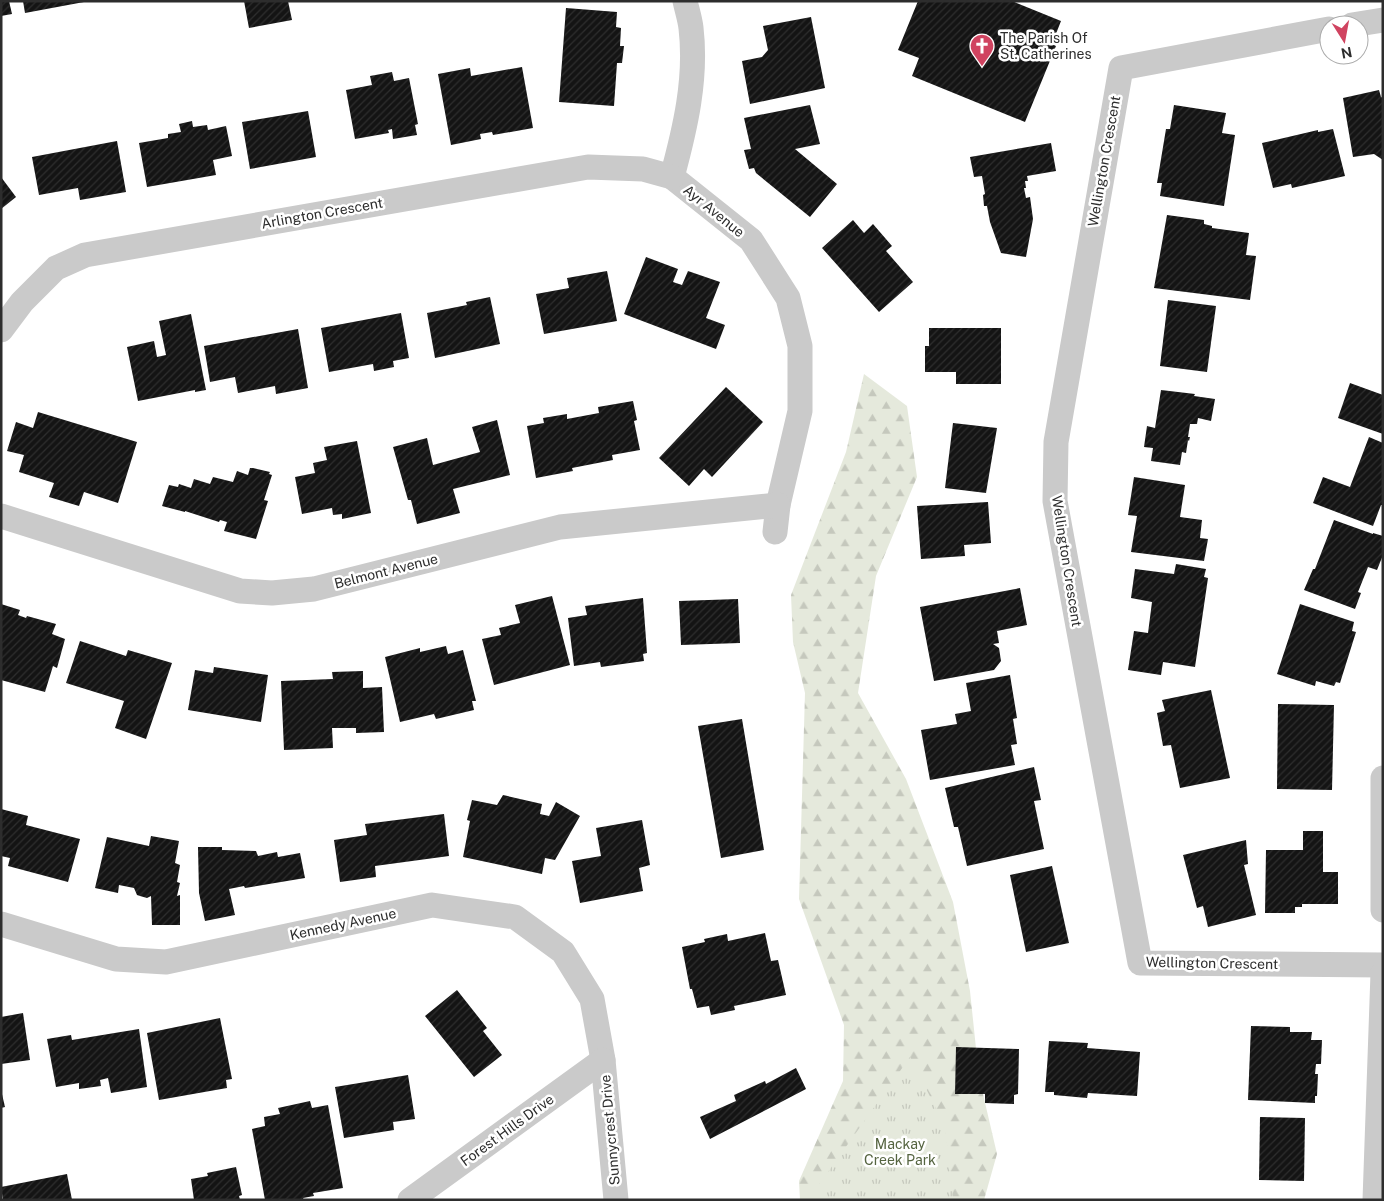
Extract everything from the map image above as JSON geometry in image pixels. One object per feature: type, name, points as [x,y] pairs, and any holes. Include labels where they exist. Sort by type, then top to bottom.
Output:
[{"type":"street","name":"Ayr Avenue","points":[[684,1],[691,27],[692,77],[684,133],[672,177],[751,240],[788,298],[800,346],[800,411],[778,505],[775,532]]},
{"type":"street","points":[[1369,22],[1383,20]]},
{"type":"street","name":"Wellington Crescent","points":[[1319,31],[1121,68],[1056,442],[1055,501],[1140,964],[1383,965]]},
{"type":"street","name":"Arlington Crescent","points":[[1,330],[22,302],[56,268],[85,254],[588,166],[643,169],[672,177]]},
{"type":"street","name":"Belmont Avenue","points":[[1,516],[240,591],[272,593],[314,589],[560,527],[778,505]]},
{"type":"street","points":[[1383,778],[1383,910]]},
{"type":"street","name":"Kennedy Avenue","points":[[1,924],[116,959],[166,962],[432,905],[515,917],[563,952],[592,998],[603,1060]]},
{"type":"street","points":[[1375,1200],[1383,973]]},
{"type":"street","name":"Forest Hills Drive","points":[[410,1200],[603,1060]]},
{"type":"street","name":"Sunnycrest Drive","points":[[603,1060],[616,1200]]},
{"type":"green space","points":[[864,374],[907,406],[917,477],[876,576],[858,693],[906,779],[953,902],[970,991],[979,1077],[997,1154],[984,1200],[800,1200],[799,1181],[843,1081],[844,1025],[799,899],[805,693],[793,642],[791,595],[846,452]]},
{"type":"green space","name":"Mackay Creek Park","points":[[910,1057],[945,1126],[953,1200],[808,1200]]},
{"type":"building","points":[[1,1],[9,1],[12,14],[1,16]]},
{"type":"building","points":[[23,1],[83,1],[84,2],[25,13]]},
{"type":"building","points":[[244,1],[288,1],[292,20],[249,28]]},
{"type":"building","name":"The Parish Of St. Catherines","points":[[918,1],[1012,1],[1061,21],[1052,44],[1056,46],[1025,122],[912,76],[919,58],[898,50]]},
{"type":"building","points":[[566,8],[617,12],[616,27],[621,28],[620,46],[624,46],[622,63],[617,63],[614,106],[559,102]]},
{"type":"building","points":[[811,17],[825,88],[750,104],[742,61],[762,57],[768,50],[763,26]]},
{"type":"building","points":[[522,67],[533,128],[493,135],[492,132],[480,134],[481,139],[451,145],[438,74],[470,68],[471,76]]},
{"type":"building","points":[[392,72],[394,81],[409,78],[418,124],[415,125],[417,135],[393,139],[392,129],[388,130],[389,133],[355,139],[346,90],[372,85],[370,76]]},
{"type":"building","points":[[1379,90],[1383,98],[1383,160],[1374,154],[1353,157],[1343,98]]},
{"type":"building","points":[[810,105],[820,144],[795,149],[837,184],[810,217],[756,173],[754,168],[749,169],[744,150],[751,149],[744,118]]},
{"type":"building","points":[[1174,105],[1226,113],[1222,133],[1235,135],[1224,206],[1160,196],[1162,183],[1157,183],[1166,129],[1170,129]]},
{"type":"building","points":[[308,111],[316,157],[250,169],[242,122]]},
{"type":"building","points":[[192,121],[193,127],[207,125],[208,130],[226,126],[232,156],[213,160],[216,175],[147,187],[139,143],[168,138],[168,134],[181,132],[179,124]]},
{"type":"building","points":[[1333,129],[1345,176],[1292,188],[1291,184],[1273,188],[1262,143],[1318,130],[1318,132]]},
{"type":"building","points":[[117,141],[126,192],[80,200],[78,188],[39,195],[32,157]]},
{"type":"building","points":[[1051,143],[1056,171],[1027,176],[1028,181],[1025,181],[1026,198],[1030,197],[1033,219],[1026,257],[1001,253],[990,222],[987,206],[984,206],[983,195],[985,194],[982,176],[974,177],[970,157]]},
{"type":"building","points":[[1,177],[16,197],[1,209]]},
{"type":"building","points":[[1167,215],[1204,220],[1204,224],[1212,226],[1212,228],[1249,233],[1246,255],[1256,256],[1250,300],[1154,288]]},
{"type":"building","points":[[853,220],[864,233],[873,224],[892,246],[886,251],[913,282],[879,312],[822,248]]},
{"type":"building","points":[[646,257],[678,269],[673,282],[682,285],[688,271],[720,282],[706,318],[725,325],[716,349],[624,314]]},
{"type":"building","points":[[607,271],[617,321],[544,334],[536,294],[569,288],[567,278]]},
{"type":"building","points":[[490,297],[500,344],[435,358],[427,313],[467,305],[466,302]]},
{"type":"building","points":[[1168,300],[1216,306],[1207,372],[1160,366]]},
{"type":"building","points":[[401,313],[409,358],[393,361],[394,367],[374,371],[373,364],[329,372],[321,328]]},
{"type":"building","points":[[191,314],[206,390],[195,392],[195,390],[138,401],[127,347],[154,341],[157,357],[166,355],[159,321]]},
{"type":"building","points":[[929,328],[1001,328],[1001,384],[956,384],[956,372],[925,372],[925,346],[929,346]]},
{"type":"building","points":[[298,329],[308,388],[276,394],[275,386],[238,393],[235,377],[210,382],[204,346]]},
{"type":"building","points":[[1350,383],[1383,395],[1383,434],[1338,418]]},
{"type":"building","points":[[726,387],[763,422],[712,477],[704,469],[689,486],[659,458]]},
{"type":"building","points":[[1161,390],[1195,394],[1194,396],[1215,399],[1211,421],[1198,418],[1197,424],[1190,424],[1188,437],[1190,437],[1186,453],[1182,452],[1180,465],[1151,461],[1153,448],[1144,447],[1147,426],[1155,428]]},
{"type":"building","points":[[633,401],[637,420],[634,421],[640,450],[612,455],[613,460],[572,468],[573,471],[536,478],[527,426],[544,423],[543,418],[567,414],[567,419],[599,413],[598,407]]},
{"type":"building","points":[[38,412],[137,442],[118,503],[84,492],[79,506],[49,497],[54,483],[19,472],[24,455],[7,451],[16,422],[33,428]]},
{"type":"building","points":[[497,420],[510,475],[453,489],[460,513],[417,524],[393,447],[427,438],[433,465],[480,452],[472,427]]},
{"type":"building","points":[[953,423],[997,428],[986,493],[945,488]]},
{"type":"building","points":[[1369,437],[1383,443],[1383,505],[1381,505],[1373,526],[1313,503],[1323,477],[1350,487]]},
{"type":"building","points":[[357,441],[371,513],[342,519],[342,514],[333,515],[332,508],[302,514],[295,477],[315,473],[313,463],[327,460],[324,447]]},
{"type":"building","points":[[250,468],[270,472],[269,474],[272,475],[264,500],[268,501],[256,539],[224,531],[227,522],[220,520],[219,522],[162,506],[169,485],[178,487],[179,484],[191,488],[194,479],[210,484],[213,477],[233,482],[237,471],[248,475]]},
{"type":"building","points":[[1134,477],[1185,485],[1180,517],[1202,520],[1200,538],[1208,539],[1204,561],[1131,552],[1137,516],[1128,515]]},
{"type":"building","points":[[988,502],[991,543],[964,545],[965,556],[921,559],[917,506]]},
{"type":"building","points":[[1334,520],[1383,536],[1383,555],[1377,570],[1368,567],[1358,592],[1361,593],[1355,609],[1304,590],[1313,569],[1315,569]]},
{"type":"building","points":[[1176,564],[1206,569],[1204,577],[1208,578],[1195,667],[1163,662],[1161,675],[1128,670],[1134,631],[1148,633],[1152,602],[1131,598],[1135,569],[1174,574]]},
{"type":"building","points":[[1020,588],[1027,625],[997,631],[999,643],[993,644],[999,648],[1001,661],[994,670],[934,681],[920,607]]},
{"type":"building","points":[[552,596],[570,665],[494,685],[482,639],[501,635],[499,628],[520,623],[515,605]]},
{"type":"building","points":[[643,598],[647,653],[643,654],[644,661],[601,667],[600,662],[574,666],[568,618],[587,615],[585,606]]},
{"type":"building","points":[[738,599],[740,643],[681,645],[679,601]]},
{"type":"building","points":[[1,604],[20,610],[18,615],[26,618],[27,616],[56,624],[52,634],[65,639],[57,668],[53,666],[45,692],[1,680]]},
{"type":"building","points":[[1300,604],[1354,622],[1352,631],[1356,632],[1340,683],[1336,682],[1334,686],[1316,681],[1315,686],[1277,674]]},
{"type":"building","points":[[80,641],[126,656],[128,650],[172,663],[146,739],[115,728],[124,701],[66,683]]},
{"type":"building","points":[[446,646],[448,654],[463,650],[476,701],[472,701],[474,710],[436,719],[434,714],[400,722],[385,657],[420,648],[420,652]]},
{"type":"building","points":[[214,667],[268,675],[261,722],[188,710],[195,670],[213,673]]},
{"type":"building","points":[[363,671],[363,688],[382,687],[384,732],[356,733],[356,728],[332,728],[333,748],[284,750],[281,681],[333,679],[332,672]]},
{"type":"building","points":[[1010,675],[1017,718],[1013,719],[1017,744],[1011,745],[1015,765],[930,780],[921,730],[957,724],[955,714],[971,711],[966,683]]},
{"type":"building","points":[[1211,690],[1230,778],[1180,788],[1171,745],[1163,746],[1157,713],[1165,711],[1162,700]]},
{"type":"building","points":[[1278,704],[1334,705],[1332,790],[1277,789]]},
{"type":"building","points":[[742,719],[764,850],[721,858],[698,726]]},
{"type":"building","points":[[1034,767],[1041,800],[1034,801],[1044,849],[967,866],[958,827],[954,827],[945,788]]},
{"type":"building","points":[[503,795],[542,804],[540,814],[549,816],[556,802],[580,816],[555,860],[545,858],[542,874],[463,857],[470,821],[467,820],[472,800],[497,805]]},
{"type":"building","points":[[1,809],[28,816],[26,825],[80,839],[68,882],[8,866],[10,858],[1,856]]},
{"type":"building","points":[[444,814],[449,856],[375,866],[376,877],[340,882],[334,840],[367,835],[365,824]]},
{"type":"building","points":[[642,820],[650,865],[639,868],[643,891],[580,903],[572,861],[601,856],[596,828]]},
{"type":"building","points":[[1303,831],[1323,831],[1323,872],[1338,872],[1338,904],[1302,904],[1302,907],[1295,907],[1295,913],[1265,913],[1266,850],[1303,850]]},
{"type":"building","points":[[151,836],[179,841],[175,863],[180,865],[177,882],[180,883],[177,896],[180,895],[180,925],[152,925],[151,896],[147,898],[137,895],[134,888],[119,885],[118,893],[95,888],[107,837],[149,846]]},
{"type":"building","points":[[1246,840],[1248,864],[1244,865],[1256,915],[1208,927],[1203,906],[1197,908],[1183,855]]},
{"type":"building","points":[[198,847],[222,847],[222,850],[256,851],[258,856],[277,852],[278,857],[300,853],[305,878],[229,889],[235,915],[205,921],[199,893]]},
{"type":"building","points":[[1052,866],[1069,943],[1026,952],[1010,875]]},
{"type":"building","points":[[765,933],[771,961],[778,960],[786,995],[734,1006],[735,1010],[711,1015],[709,1006],[697,1008],[692,989],[690,989],[682,947],[705,942],[704,939],[727,934],[728,941]]},
{"type":"building","points":[[457,990],[487,1028],[483,1031],[502,1055],[474,1077],[425,1016]]},
{"type":"building","points":[[23,1013],[30,1060],[1,1064],[1,1017]]},
{"type":"building","points":[[220,1018],[232,1079],[226,1080],[227,1088],[159,1100],[147,1033]]},
{"type":"building","points":[[1251,1026],[1290,1027],[1290,1032],[1312,1032],[1311,1040],[1322,1040],[1321,1064],[1316,1064],[1315,1074],[1318,1074],[1315,1103],[1248,1100]]},
{"type":"building","points":[[139,1029],[147,1087],[111,1093],[108,1078],[100,1080],[101,1086],[79,1089],[79,1083],[56,1087],[47,1039],[71,1035],[72,1040]]},
{"type":"building","points":[[1049,1041],[1088,1043],[1087,1048],[1140,1052],[1137,1096],[1088,1093],[1087,1098],[1054,1095],[1054,1092],[1045,1092]]},
{"type":"building","points":[[956,1047],[1019,1049],[1018,1094],[1014,1095],[1014,1104],[985,1103],[985,1094],[955,1094]]},
{"type":"building","points":[[796,1068],[806,1089],[710,1139],[700,1117],[736,1101],[734,1095],[765,1081],[766,1084]]},
{"type":"building","points":[[408,1075],[415,1119],[393,1122],[394,1130],[344,1138],[335,1087]]},
{"type":"building","points":[[1,1090],[5,1107],[1,1108]]},
{"type":"building","points":[[310,1101],[312,1108],[328,1105],[343,1188],[313,1193],[314,1196],[303,1198],[304,1200],[265,1200],[252,1129],[265,1126],[264,1117],[280,1114],[278,1108]]},
{"type":"building","points":[[1260,1117],[1305,1118],[1304,1181],[1259,1180]]},
{"type":"building","points":[[236,1167],[242,1195],[239,1196],[240,1200],[194,1200],[191,1179],[208,1176],[207,1173]]},
{"type":"building","points":[[67,1174],[72,1200],[3,1200],[1,1187]]},
{"type":"place","name":"The Parish Of St. Catherines","points":[[982,67]]}]
